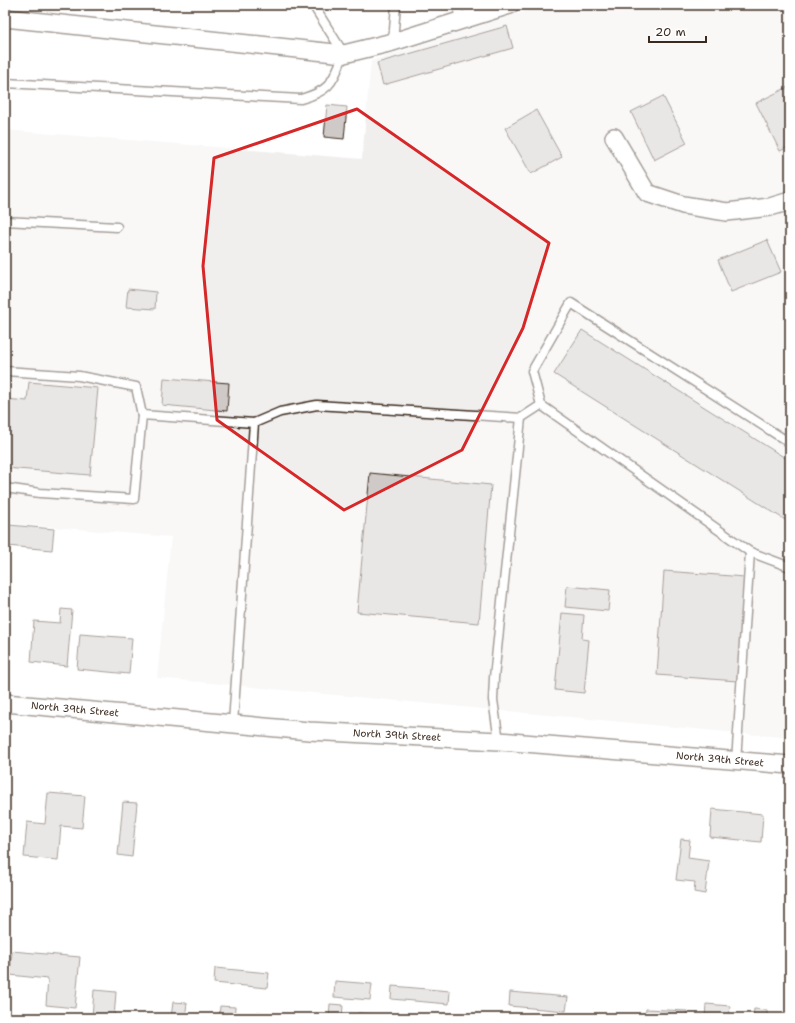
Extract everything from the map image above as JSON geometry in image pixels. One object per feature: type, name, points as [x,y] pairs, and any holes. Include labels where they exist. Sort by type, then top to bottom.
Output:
[{"type":"street","points":[[5,18],[344,54],[393,42],[459,13],[510,5]]},
{"type":"street","points":[[614,137],[647,193],[683,205],[727,212],[770,207],[790,201]]},
{"type":"street","name":"North 39th Street","points":[[5,702],[309,731],[499,741],[690,756],[736,762],[790,765]]},
{"type":"lane","points":[[5,83],[301,99],[318,94],[332,82],[344,54],[312,5]]},
{"type":"lane","points":[[393,42],[396,5]]},
{"type":"lane","points":[[5,221],[117,227]]},
{"type":"lane","points":[[790,443],[571,303],[532,371],[541,404],[750,552],[790,566]]},
{"type":"lane","points":[[5,371],[79,376],[136,387],[142,415],[134,499],[5,488]]},
{"type":"lane","points":[[142,415],[254,424],[280,412],[317,405],[521,418],[541,404]]},
{"type":"lane","points":[[499,741],[493,700],[494,678],[521,418]]},
{"type":"lane","points":[[233,724],[254,424]]},
{"type":"lane","points":[[736,762],[750,552]]},
{"type":"highlighted area","points":[[357,109],[549,243],[523,328],[462,450],[344,510],[217,420],[203,266],[214,158]]},
{"type":"shaded area","points":[[545,5],[790,5],[790,738],[157,678],[171,537],[5,523],[5,130],[362,159],[371,61]]},
{"type":"building","points":[[507,26],[513,48],[383,85],[377,63]]},
{"type":"building","points":[[790,86],[790,146],[780,151],[756,103]]},
{"type":"building","points":[[663,96],[687,143],[654,160],[631,112]]},
{"type":"building","points":[[327,105],[347,107],[344,139],[324,137]]},
{"type":"building","points":[[536,110],[562,157],[531,174],[505,128]]},
{"type":"building","points":[[767,240],[781,272],[731,292],[718,260]]},
{"type":"building","points":[[128,289],[156,292],[155,309],[126,307]]},
{"type":"building","points":[[582,330],[790,461],[790,523],[554,374]]},
{"type":"building","points":[[164,378],[229,383],[227,411],[162,405]]},
{"type":"building","points":[[29,382],[98,388],[90,475],[5,468],[5,399],[27,401]]},
{"type":"building","points":[[370,473],[491,485],[479,623],[357,612]]},
{"type":"building","points":[[9,525],[54,529],[52,550],[7,546]]},
{"type":"building","points":[[664,571],[745,577],[737,681],[657,675]]},
{"type":"building","points":[[567,586],[610,590],[608,611],[565,607]]},
{"type":"building","points":[[61,609],[72,610],[67,666],[31,662],[34,621],[60,623]]},
{"type":"building","points":[[562,613],[584,615],[582,639],[589,640],[584,693],[555,690]]},
{"type":"building","points":[[80,634],[132,638],[129,674],[77,669]]},
{"type":"building","points":[[48,793],[85,796],[82,828],[61,826],[58,860],[24,857],[27,822],[45,824]]},
{"type":"building","points":[[123,802],[137,803],[132,857],[118,855]]},
{"type":"building","points":[[712,809],[763,814],[761,842],[710,837]]},
{"type":"building","points":[[681,839],[690,840],[688,858],[709,861],[705,894],[694,892],[695,882],[676,880]]},
{"type":"building","points":[[12,951],[80,957],[75,1008],[46,1005],[48,979],[10,975]]},
{"type":"building","points":[[215,968],[269,973],[267,988],[214,983]]},
{"type":"building","points":[[335,981],[372,984],[370,1000],[334,997]]},
{"type":"building","points":[[392,986],[450,991],[449,1004],[391,999]]},
{"type":"building","points":[[94,990],[116,992],[114,1018],[92,1018]]},
{"type":"building","points":[[510,992],[568,997],[566,1011],[509,1006]]},
{"type":"building","points":[[173,1002],[187,1003],[185,1018],[171,1018]]},
{"type":"building","points":[[330,1004],[343,1005],[342,1018],[329,1018]]},
{"type":"building","points":[[706,1004],[730,1006],[729,1018],[705,1018]]},
{"type":"building","points":[[220,1006],[235,1007],[234,1018],[219,1018]]},
{"type":"building","points":[[646,1009],[687,1011],[687,1018],[645,1018]]},
{"type":"building","points":[[754,1009],[767,1010],[767,1018],[753,1018]]},
{"type":"building","points":[[257,1012],[270,1013],[270,1018],[256,1018]]},
{"type":"building","points":[[358,1013],[381,1015],[381,1018],[358,1018]]}]
